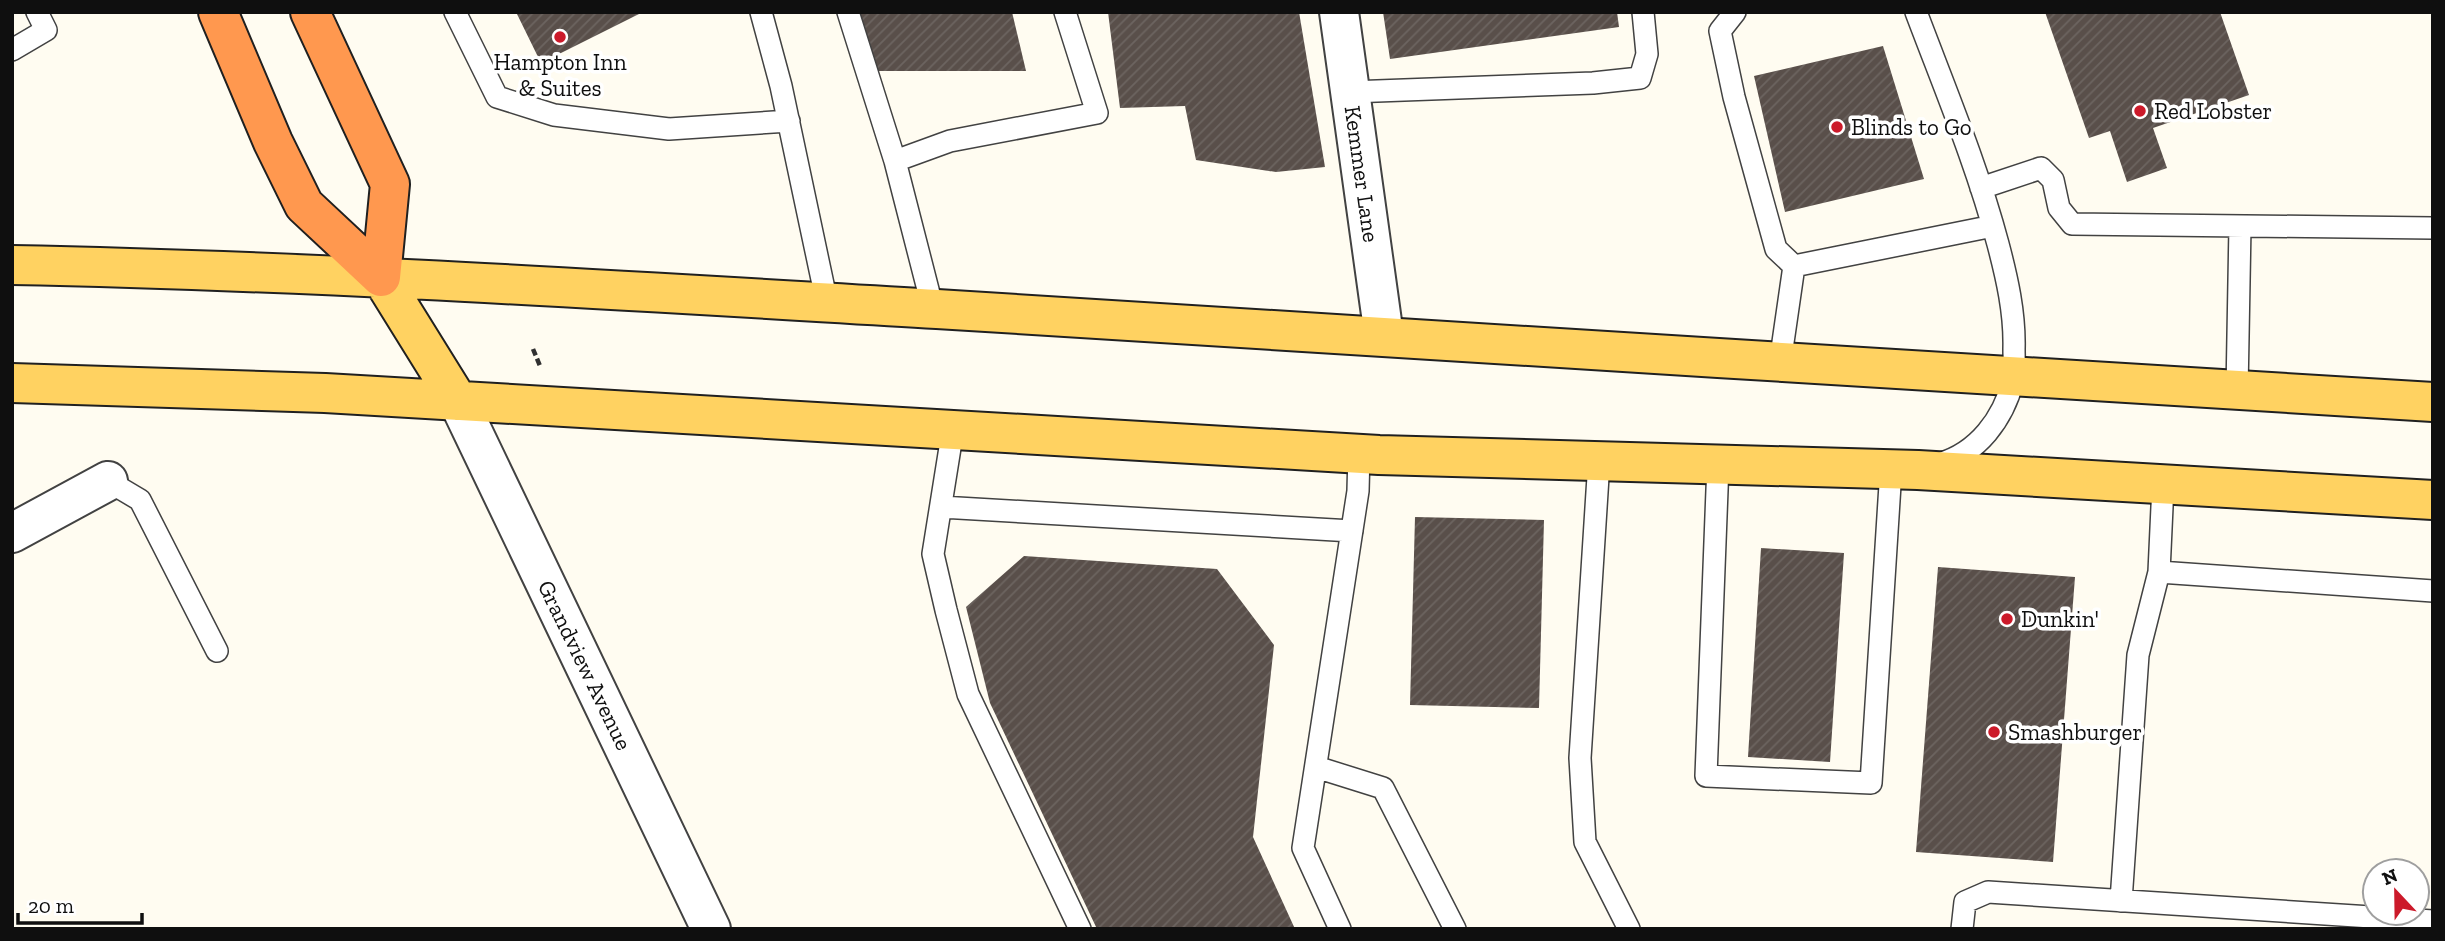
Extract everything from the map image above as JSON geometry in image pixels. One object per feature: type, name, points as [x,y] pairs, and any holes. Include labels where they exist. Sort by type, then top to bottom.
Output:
[{"type":"highway","points":[[218,12],[304,205],[382,277]]},
{"type":"highway","points":[[310,12],[390,184],[382,277]]},
{"type":"main road","points":[[12,265],[382,277],[2433,402]]},
{"type":"main road","points":[[382,277],[458,401]]},
{"type":"main road","points":[[12,383],[325,393],[1359,453],[1905,470],[2433,500]]},
{"type":"street","name":"Kemmer Lane","points":[[1339,12],[1384,336]]},
{"type":"street","name":"Grandview Avenue","points":[[458,401],[711,929]]},
{"type":"street","points":[[12,533],[108,481]]},
{"type":"lane","points":[[12,50],[46,30],[37,12]]},
{"type":"lane","points":[[455,12],[497,97],[554,115],[669,129],[789,121]]},
{"type":"lane","points":[[761,12],[789,121],[827,303]]},
{"type":"lane","points":[[848,12],[895,162],[933,309]]},
{"type":"lane","points":[[895,162],[950,141],[1097,113],[1065,12]]},
{"type":"lane","points":[[1350,92],[1593,83],[1640,78],[1647,54],[1643,12]]},
{"type":"lane","points":[[1735,12],[1720,30],[1734,97],[1776,249],[1794,266]]},
{"type":"lane","points":[[1718,464],[1706,776],[1871,783],[1905,470],[1952,460],[1982,440],[2003,409],[2013,378],[2015,326],[2006,274],[1981,188],[1916,12]]},
{"type":"lane","points":[[1981,188],[2041,168],[2053,180],[2059,208],[2072,224],[2433,228]]},
{"type":"lane","points":[[1794,266],[1993,226]]},
{"type":"lane","points":[[2237,391],[2240,226]]},
{"type":"lane","points":[[1780,363],[1794,266]]},
{"type":"lane","points":[[953,429],[933,554],[968,694],[1080,929]]},
{"type":"lane","points":[[1340,929],[1303,848],[1358,491],[1359,453]]},
{"type":"lane","points":[[1599,461],[1580,758],[1583,818],[1585,842],[1629,929]]},
{"type":"lane","points":[[108,481],[140,500],[217,651]]},
{"type":"lane","points":[[2121,901],[2138,655],[2159,572],[2162,485]]},
{"type":"lane","points":[[941,507],[1352,531]]},
{"type":"lane","points":[[2159,572],[2433,591]]},
{"type":"lane","points":[[1316,767],[1383,788],[1455,929]]},
{"type":"lane","points":[[1962,929],[1965,902],[1988,892],[2433,921]]},
{"type":"path","points":[[533,349],[542,370]]},
{"type":"building","name":"Hampton Inn & Suites","points":[[516,12],[643,12],[541,63]]},
{"type":"building","points":[[857,12],[1012,12],[1026,71],[873,71]]},
{"type":"building","points":[[1108,12],[1299,12],[1325,167],[1276,172],[1196,160],[1185,106],[1120,108]]},
{"type":"building","points":[[1383,12],[1617,12],[1619,27],[1390,59]]},
{"type":"building","name":"Red Lobster","points":[[2045,12],[2220,12],[2249,95],[2153,128],[2167,168],[2127,182],[2110,131],[2089,138]]},
{"type":"building","name":"Blinds to Go","points":[[1883,46],[1924,179],[1785,212],[1754,76]]},
{"type":"building","points":[[1415,517],[1544,520],[1539,708],[1410,705]]},
{"type":"building","points":[[1761,548],[1844,553],[1830,762],[1748,757]]},
{"type":"building","points":[[1024,556],[1217,569],[1274,645],[1253,837],[1295,929],[1097,929],[990,703],[966,607]]},
{"type":"building","points":[[1938,567],[2075,577],[2053,862],[1916,852]]},
{"type":"place","name":"Hampton Inn & Suites","points":[[560,37]]},
{"type":"place","name":"Red Lobster","points":[[2140,111]]},
{"type":"place","name":"Blinds to Go","points":[[1837,127]]},
{"type":"place","name":"Dunkin'","points":[[2007,619]]},
{"type":"place","name":"Smashburger","points":[[1994,732]]}]
